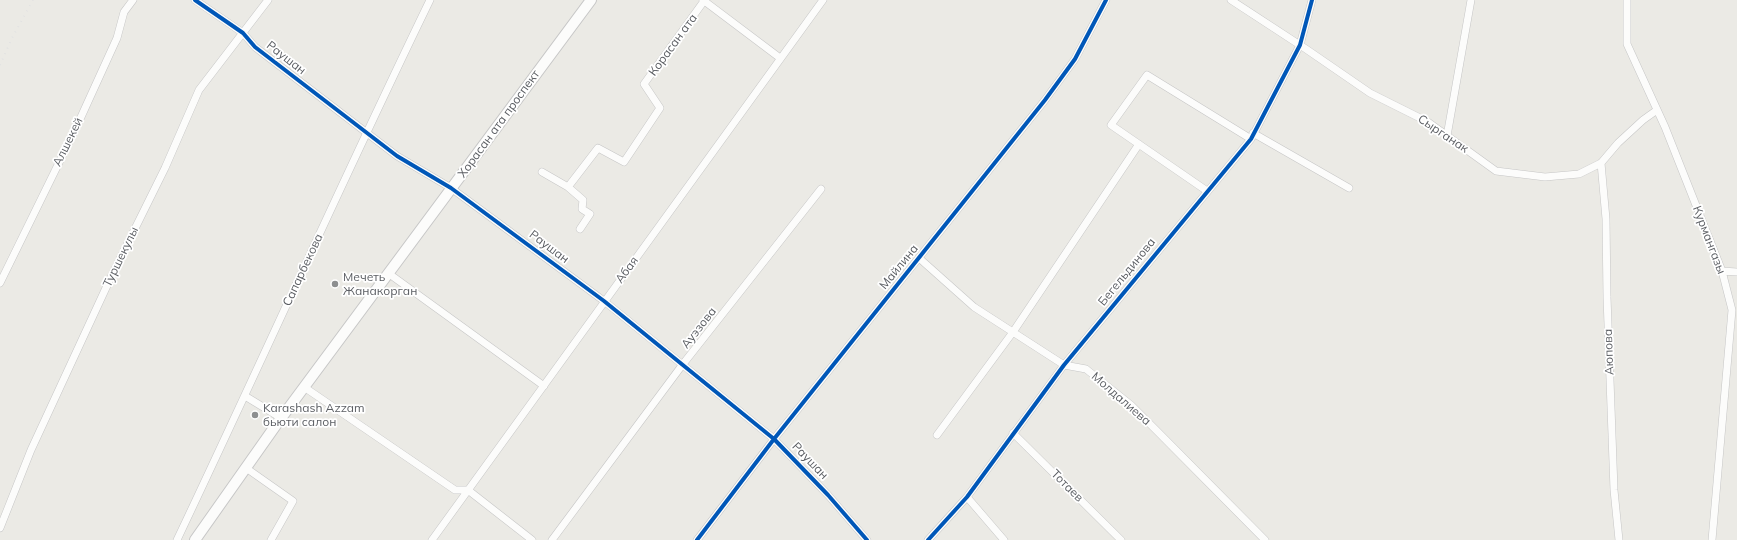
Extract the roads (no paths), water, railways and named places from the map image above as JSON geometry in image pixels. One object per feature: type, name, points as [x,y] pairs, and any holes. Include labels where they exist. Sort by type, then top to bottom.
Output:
[{"type":"main road","name":"Хорасан ата проспект","points":[[195,540],[304,387],[590,0]]},
{"type":"street","name":"Алшекей","points":[[0,283],[79,121],[117,38],[124,12],[133,0]]},
{"type":"street","name":"Раушан","points":[[195,0],[243,33],[255,46],[366,133],[397,156],[451,188],[604,301],[683,364],[774,439],[828,495],[867,540]]},
{"type":"street","name":"Туршекулы","points":[[0,528],[31,450],[111,277],[165,168],[199,90],[268,0]]},
{"type":"street","name":"Сапарбекова","points":[[177,540],[366,133],[430,0]]},
{"type":"street","points":[[704,0],[780,58]]},
{"type":"street","name":"Корасан ата","points":[[568,187],[598,148],[624,162],[660,108],[644,84],[704,0]]},
{"type":"street","name":"Абая","points":[[432,540],[823,0]]},
{"type":"street","name":"Майлина","points":[[697,540],[774,439],[1049,94],[1075,59],[1106,0]]},
{"type":"street","name":"Сырганак","points":[[1231,0],[1370,93],[1428,122],[1496,171],[1545,177],[1579,174],[1601,163],[1618,142],[1657,110]]},
{"type":"street","name":"Бегельдинова","points":[[928,540],[967,497],[1064,365],[1252,136],[1300,45],[1312,0]]},
{"type":"street","points":[[1447,136],[1471,0]]},
{"type":"street","name":"Курмангазы","points":[[1627,0],[1627,44],[1657,110],[1722,271],[1732,310],[1712,540]]},
{"type":"street","points":[[1207,191],[1111,125],[1147,75],[1252,136],[1349,188]]},
{"type":"street","points":[[937,435],[1013,332],[1139,144]]},
{"type":"street","name":"Аюпова","points":[[1601,163],[1606,219],[1607,305],[1614,490],[1619,540]]},
{"type":"street","points":[[542,172],[568,187],[584,200],[582,209],[590,214],[580,229]]},
{"type":"street","name":"Ауэзова","points":[[552,540],[683,364],[821,188]]},
{"type":"street","name":"Молдалиева","points":[[919,258],[974,306],[1064,365],[1086,369],[1131,405],[1266,540]]},
{"type":"street","points":[[1722,271],[1737,272]]},
{"type":"street","points":[[388,274],[544,386]]},
{"type":"street","points":[[304,387],[455,490],[468,490],[532,540]]},
{"type":"street","points":[[244,396],[282,418]]},
{"type":"street","name":"Тотаев","points":[[1014,433],[1121,540]]},
{"type":"street","points":[[246,468],[293,501],[271,540]]},
{"type":"street","points":[[967,497],[1004,540]]},
{"type":"railway","points":[[0,65],[12,38],[33,0]]},
{"type":"place","name":"Мечеть Жанакорган","points":[[335,284]]},
{"type":"place","name":"Karashash Azzam бьюти салон","points":[[255,415]]}]
